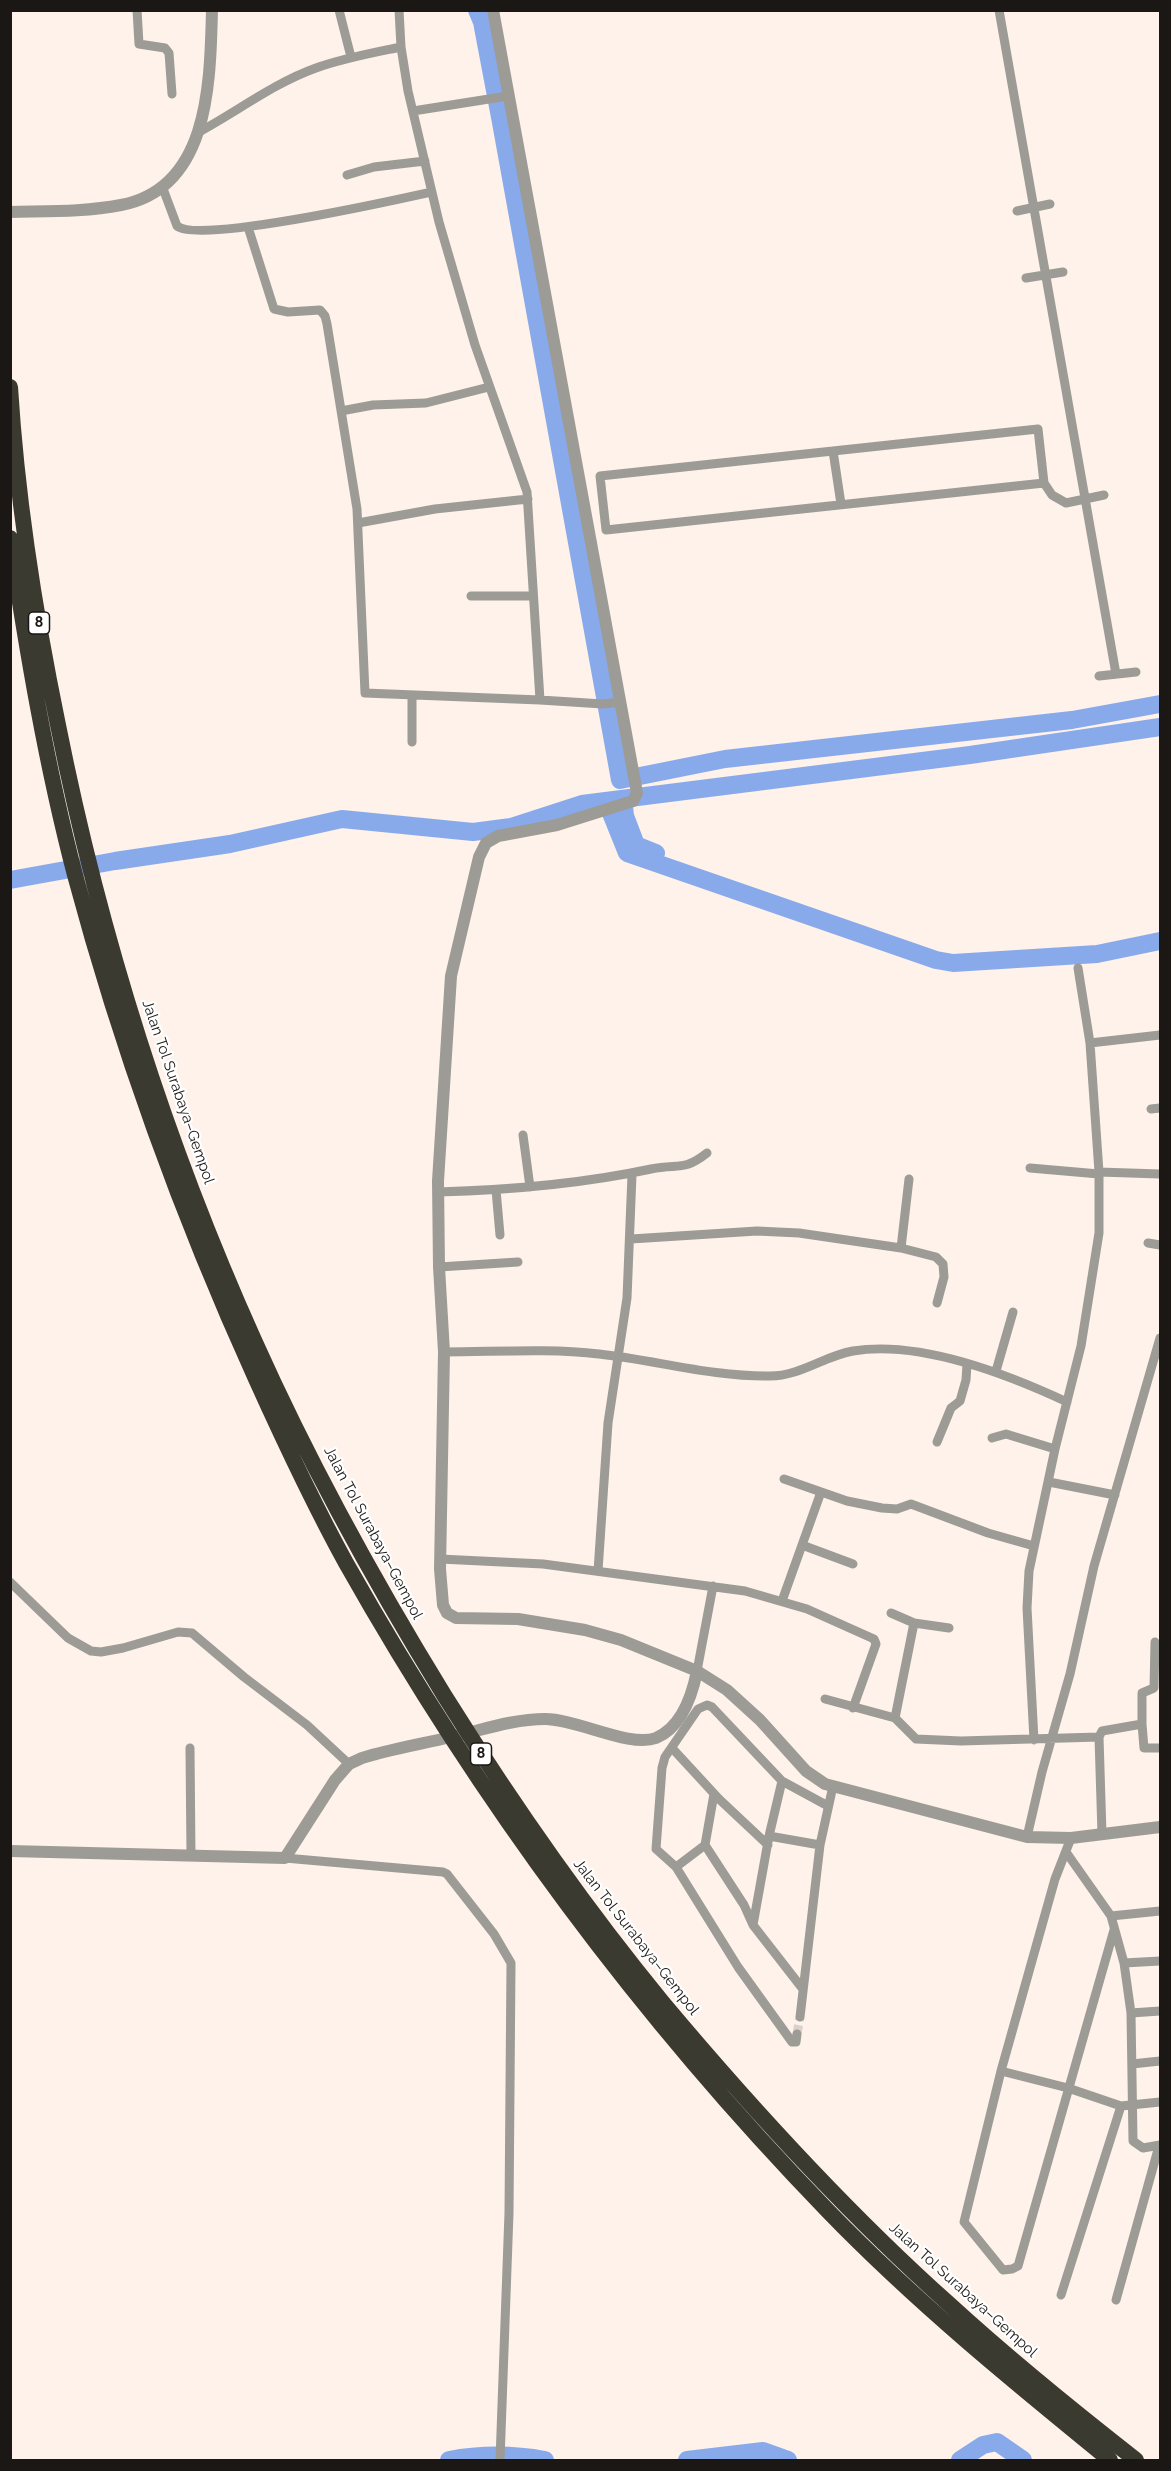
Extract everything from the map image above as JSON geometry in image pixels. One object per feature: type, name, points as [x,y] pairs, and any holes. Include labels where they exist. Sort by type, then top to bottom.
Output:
[{"type":"highway","name":"Jalan Tol Surabaya–Gempol","points":[[10,387],[32,581],[81,866],[140,1043],[213,1243],[254,1341],[367,1564],[492,1772],[573,1887],[660,2000],[814,2173],[890,2250],[1056,2397],[1136,2460]]},
{"type":"highway","name":"Jalan Tol Surabaya–Gempol","points":[[10,538],[36,693],[122,1035],[170,1172],[219,1298],[285,1443],[345,1560],[478,1780],[541,1870],[637,1996],[831,2215],[927,2307],[986,2359],[1110,2460]]},
{"type":"street","points":[[137,10],[139,44],[165,48],[170,53],[172,94]]},
{"type":"street","points":[[10,212],[121,205],[143,197],[162,186],[185,163],[199,132],[209,67],[212,10]]},
{"type":"street","points":[[339,10],[351,57]]},
{"type":"street","points":[[399,10],[401,47],[432,192],[474,345],[528,499],[540,700]]},
{"type":"street","points":[[493,10],[618,702],[637,793],[635,798],[608,810],[557,825],[498,836],[486,843],[482,850],[451,976],[438,1192],[439,1267],[444,1352],[440,1559],[443,1605],[452,1617],[518,1619],[585,1630],[621,1640],[697,1671],[726,1690],[760,1720],[806,1771],[825,1784],[1028,1837],[1071,1838],[1161,1827]]},
{"type":"street","points":[[999,10],[1116,674]]},
{"type":"street","points":[[199,132],[284,82],[315,68],[351,57],[401,47]]},
{"type":"street","points":[[413,111],[507,97]]},
{"type":"street","points":[[347,175],[374,167],[425,161]]},
{"type":"street","points":[[162,186],[180,229],[248,227],[323,215],[432,192]]},
{"type":"street","points":[[1017,211],[1050,204]]},
{"type":"street","points":[[248,227],[274,309],[288,312],[320,310],[325,316],[358,523],[365,693],[603,704],[618,702]]},
{"type":"street","points":[[1026,278],[1063,272]]},
{"type":"street","points":[[341,411],[374,405],[426,403],[489,387]]},
{"type":"street","points":[[1044,483],[606,530],[600,476],[1038,429],[1044,483],[1052,495],[1066,503],[1104,495]]},
{"type":"street","points":[[833,451],[841,504]]},
{"type":"street","points":[[358,523],[435,509],[528,499]]},
{"type":"street","points":[[471,596],[532,596]]},
{"type":"street","points":[[1099,676],[1136,672]]},
{"type":"street","points":[[412,696],[412,742]]},
{"type":"street","points":[[1034,1740],[1027,1608],[1029,1571],[1093,1281],[1099,1233],[1099,1173],[1090,1043],[1078,968]]},
{"type":"street","points":[[1090,1043],[1161,1035]]},
{"type":"street","points":[[524,1135],[530,1187]]},
{"type":"street","points":[[438,1192],[496,1190],[632,1175],[659,1168],[688,1166],[707,1153]]},
{"type":"street","points":[[1030,1168],[1099,1173],[1161,1174]]},
{"type":"street","points":[[598,1571],[608,1424],[627,1298],[632,1175]]},
{"type":"street","points":[[901,1248],[909,1179]]},
{"type":"street","points":[[496,1190],[500,1235]]},
{"type":"street","points":[[631,1239],[778,1232],[835,1237],[901,1248],[936,1257],[943,1264],[944,1277],[936,1303]]},
{"type":"street","points":[[1148,1243],[1161,1245]]},
{"type":"street","points":[[439,1267],[518,1262]]},
{"type":"street","points":[[996,1371],[1013,1312]]},
{"type":"street","points":[[1028,1837],[1051,1739],[1070,1674],[1094,1566],[1161,1338]]},
{"type":"street","points":[[444,1352],[553,1351],[619,1356],[714,1371],[770,1376],[783,1375],[836,1355],[865,1349],[911,1352],[996,1371],[1068,1401]]},
{"type":"street","points":[[937,1442],[951,1408],[960,1401],[966,1380],[967,1364]]},
{"type":"street","points":[[992,1438],[1006,1434],[1055,1449]]},
{"type":"street","points":[[784,1479],[847,1501],[882,1509],[897,1509],[911,1504],[988,1533],[1034,1546]]},
{"type":"street","points":[[1049,1482],[1115,1495]]},
{"type":"street","points":[[782,1601],[821,1492]]},
{"type":"street","points":[[802,1545],[853,1564]]},
{"type":"street","points":[[440,1559],[502,1561],[598,1571],[713,1586],[782,1601],[846,1625],[874,1639],[876,1644],[853,1708]]},
{"type":"street","points":[[10,1582],[68,1638],[91,1651],[101,1652],[123,1648],[178,1632],[192,1633],[244,1677],[307,1725],[349,1764]]},
{"type":"street","points":[[285,1858],[335,1780],[349,1764],[375,1754],[513,1723],[548,1719],[599,1730],[635,1741],[654,1738],[673,1726],[691,1695],[713,1586]]},
{"type":"street","points":[[891,1613],[914,1623],[949,1628]]},
{"type":"street","points":[[895,1718],[914,1623]]},
{"type":"street","points":[[1155,1642],[1154,1688],[1142,1693],[1142,1724],[1144,1748],[1161,1748]]},
{"type":"street","points":[[825,1699],[895,1718],[916,1739],[961,1741],[1099,1737]]},
{"type":"street","points":[[797,2034],[796,2042],[792,2042],[738,1967],[676,1867],[656,1849],[662,1768],[665,1757],[698,1709],[707,1705],[712,1707],[782,1780],[828,1806]]},
{"type":"street","points":[[1102,1833],[1099,1737],[1102,1731],[1142,1724]]},
{"type":"street","points":[[190,1748],[191,1849]]},
{"type":"street","points":[[672,1748],[714,1794],[768,1841],[820,1845]]},
{"type":"street","points":[[753,1925],[782,1780]]},
{"type":"street","points":[[800,2017],[820,1845],[833,1786]]},
{"type":"street","points":[[676,1867],[705,1845],[714,1794]]},
{"type":"street","points":[[1071,1838],[1055,1878],[1001,2071],[964,2222],[1003,2270],[1018,2266],[1114,1930]]},
{"type":"street","points":[[705,1845],[744,1905],[753,1925],[802,1988]]},
{"type":"street","points":[[10,1851],[191,1849],[447,1874],[494,1934],[511,1963],[509,2213],[500,2460]]},
{"type":"street","points":[[1066,1852],[1111,1916],[1124,1963],[1131,2013],[1133,2141],[1143,2148],[1160,2146],[1158,2160],[1116,2300]]},
{"type":"street","points":[[1111,1916],[1161,1911]]},
{"type":"street","points":[[1124,1963],[1161,1961]]},
{"type":"street","points":[[1131,2013],[1161,2011]]},
{"type":"street","points":[[1132,2064],[1161,2061]]},
{"type":"street","points":[[1001,2071],[1068,2088],[1121,2106],[1161,2102]]},
{"type":"street","points":[[1061,2295],[1121,2106]]},
{"type":"waterway","points":[[477,10],[482,22],[500,117],[620,780],[725,759],[1072,720],[1160,704]]},
{"type":"waterway","points":[[10,880],[230,844],[342,819],[473,832],[511,827],[582,804],[970,755],[1160,727]]},
{"type":"waterway","points":[[606,801],[627,853],[936,960],[953,963],[1097,954],[1160,941]]},
{"type":"waterway","points":[[624,806],[625,816],[636,845],[656,853]]},
{"type":"waterway","points":[[960,2460],[983,2445],[997,2442],[1023,2460]]},
{"type":"waterway","points":[[687,2460],[763,2451],[788,2460]]},
{"type":"waterway","points":[[449,2460],[497,2456],[545,2460]]},
{"type":"tunnel","points":[[797,2034],[800,2017]]}]
